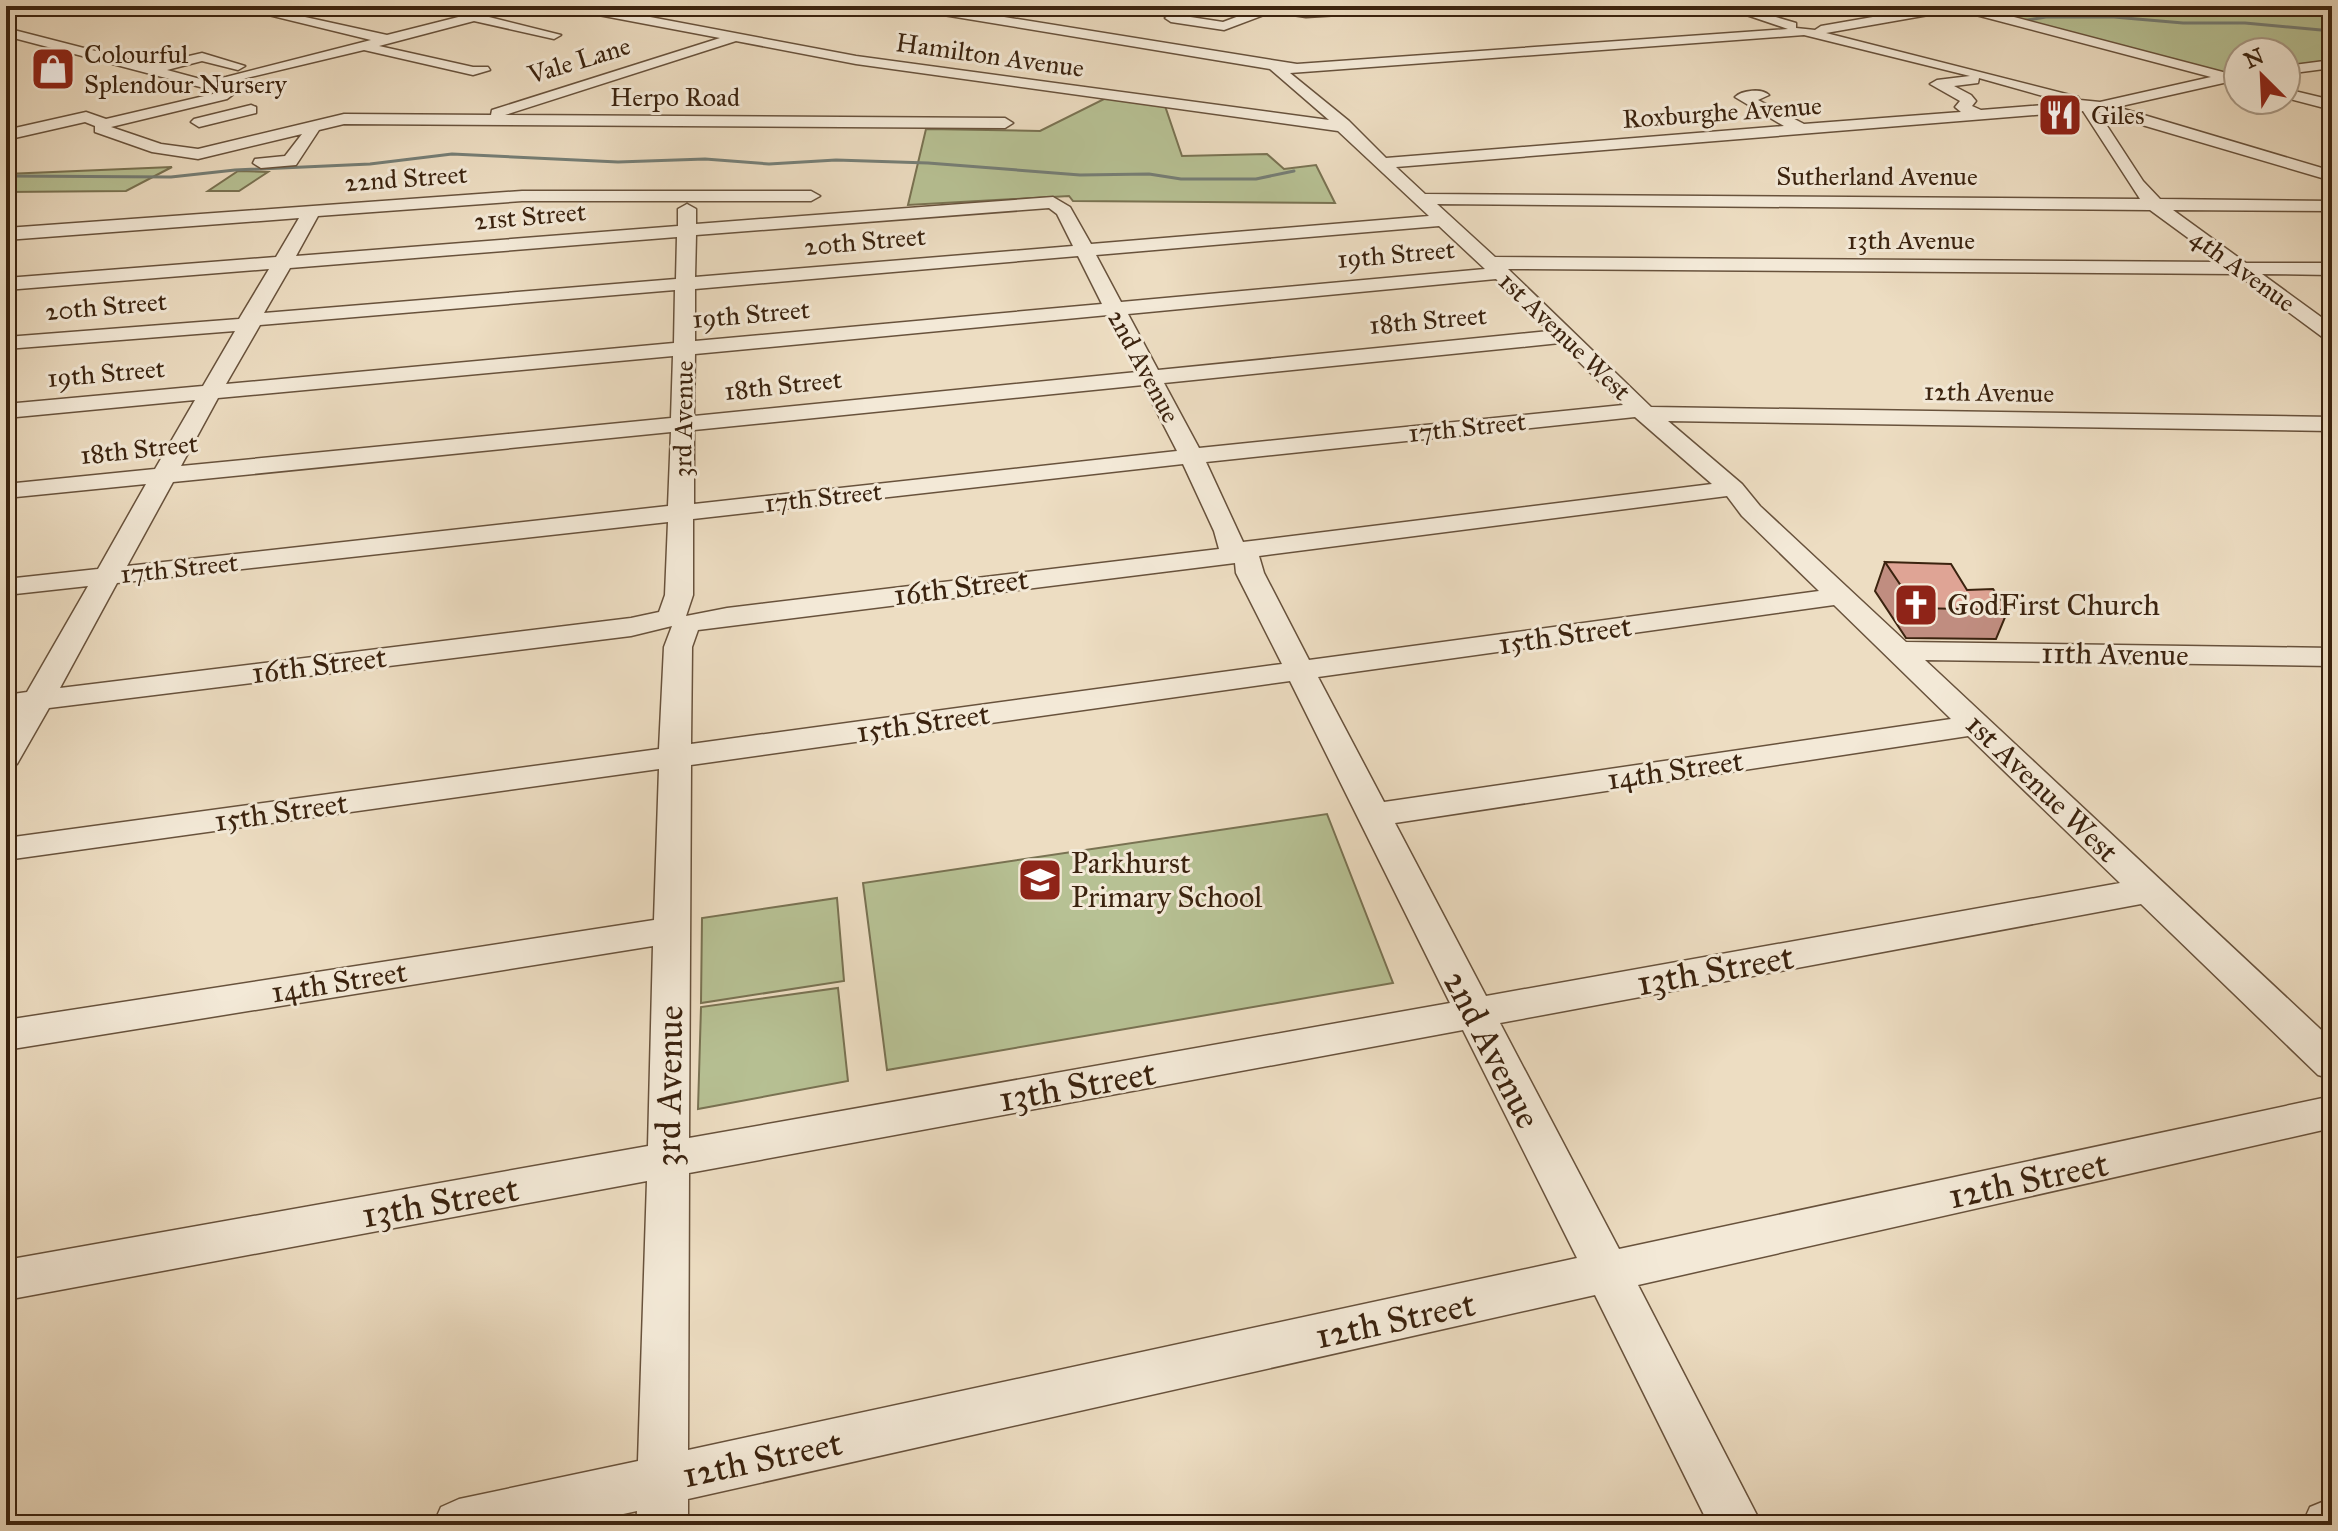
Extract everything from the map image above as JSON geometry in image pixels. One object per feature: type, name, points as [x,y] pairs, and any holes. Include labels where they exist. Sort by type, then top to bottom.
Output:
[{"type":"street","points":[[238,6],[389,40]]},
{"type":"street","points":[[6,32],[195,83],[217,82],[517,6]]},
{"type":"street","name":"Hamilton Avenue","points":[[572,6],[883,64],[1339,126]]},
{"type":"street","points":[[913,6],[1253,63],[1309,66],[1809,31],[1957,6],[2222,75]]},
{"type":"street","points":[[1256,6],[1305,15],[1424,6]]},
{"type":"street","points":[[1726,6],[1809,31],[1996,78],[2332,176]]},
{"type":"street","points":[[1171,18],[1224,26],[1271,8]]},
{"type":"street","points":[[472,18],[554,35]]},
{"type":"street","name":"Vale Lane","points":[[488,120],[506,108],[734,38]]},
{"type":"street","points":[[363,46],[473,71],[483,70]]},
{"type":"street","points":[[146,70],[204,57],[238,66]]},
{"type":"street","points":[[2302,68],[2332,64]]},
{"type":"street","name":"1st Avenue West","points":[[1285,65],[1339,126],[1445,220],[1727,492],[2331,1062]]},
{"type":"street","points":[[1978,115],[1963,107],[1968,101],[1966,98],[1937,84],[1996,78]]},
{"type":"street","name":"Roxburghe Avenue","points":[[1381,163],[2089,106],[2222,80]]},
{"type":"street","points":[[6,135],[87,112],[105,124],[227,95],[228,91],[220,88],[217,82]]},
{"type":"street","points":[[1762,95],[1742,97],[1803,130]]},
{"type":"street","points":[[2302,97],[2332,105]]},
{"type":"street","name":"4th Avenue","points":[[2089,106],[2136,184],[2155,205],[2332,335]]},
{"type":"street","points":[[130,138],[251,110]]},
{"type":"street","name":"Herpo Road","points":[[105,124],[101,129],[158,149],[198,154],[344,119],[1005,123]]},
{"type":"street","points":[[261,163],[291,161],[312,131],[307,128]]},
{"type":"street","name":"3rd Avenue","points":[[662,1525],[666,1160],[687,284],[686,195]]},
{"type":"street","name":"22nd Street","points":[[6,234],[522,196],[811,196]]},
{"type":"street","name":"Sutherland Avenue","points":[[1422,199],[2332,206]]},
{"type":"street","name":"21st Street","points":[[6,284],[1027,202],[1058,203]]},
{"type":"street","name":"2nd Avenue","points":[[1058,203],[1192,457],[1736,1525]]},
{"type":"street","points":[[6,757],[312,211]]},
{"type":"street","name":"20th Street","points":[[6,343],[1445,220]]},
{"type":"street","name":"13th Avenue","points":[[1495,268],[2332,269]]},
{"type":"street","name":"19th Street","points":[[6,411],[1112,308],[1495,268]]},
{"type":"street","name":"18th Street","points":[[6,491],[1566,336]]},
{"type":"street","name":"12th Avenue","points":[[1643,412],[2332,424]]},
{"type":"street","name":"17th Street","points":[[6,587],[1192,457],[1643,412]]},
{"type":"street","name":"16th Street","points":[[6,704],[1727,492]]},
{"type":"street","name":"15th Street","points":[[6,849],[1840,596]]},
{"type":"street","name":"11th Avenue","points":[[1898,651],[2332,657]]},
{"type":"street","name":"14th Street","points":[[1373,815],[1976,725]]},
{"type":"street","name":"13th Street","points":[[6,1280],[2149,890]]},
{"type":"street","name":"14th Street","points":[[6,1035],[673,930]]},
{"type":"street","name":"12th Street","points":[[459,1525],[2332,1112]]},
{"type":"green space","points":[[2332,6],[2332,60],[2302,64],[2302,36],[2222,36],[2222,74],[1968,7]]},
{"type":"green space","points":[[1106,98],[1165,106],[1182,156],[1267,154],[1284,169],[1316,165],[1335,203],[1073,201],[1069,196],[908,205],[926,129],[1040,131]]},
{"type":"green space","points":[[172,167],[126,191],[6,192],[6,174]]},
{"type":"green space","points":[[238,171],[268,172],[239,191],[208,191]]},
{"type":"green space","points":[[1327,814],[1393,983],[887,1070],[863,883]]},
{"type":"green space","points":[[837,898],[844,981],[701,1003],[702,918]]},
{"type":"green space","points":[[838,988],[848,1081],[698,1109],[701,1007]]},
{"type":"building","points":[[1885,562],[1951,564],[1967,590],[1993,589],[2008,610],[1916,608]]},
{"type":"waterway","points":[[2021,21],[2046,17],[2114,17],[2183,23],[2245,23],[2332,31]]},
{"type":"waterway","points":[[6,176],[171,177],[235,170],[370,164],[452,154],[618,162],[705,159],[769,164],[836,160],[928,163],[1080,175],[1149,174],[1181,179],[1256,179],[1294,171]]},
{"type":"place","name":"Colourful Splendour Nursery","points":[[53,69]]},
{"type":"place","name":"Giles","points":[[2060,115]]},
{"type":"place","name":"GodFirst Church","points":[[1916,605]]},
{"type":"place","name":"Parkhurst Primary School","points":[[1040,880]]}]
